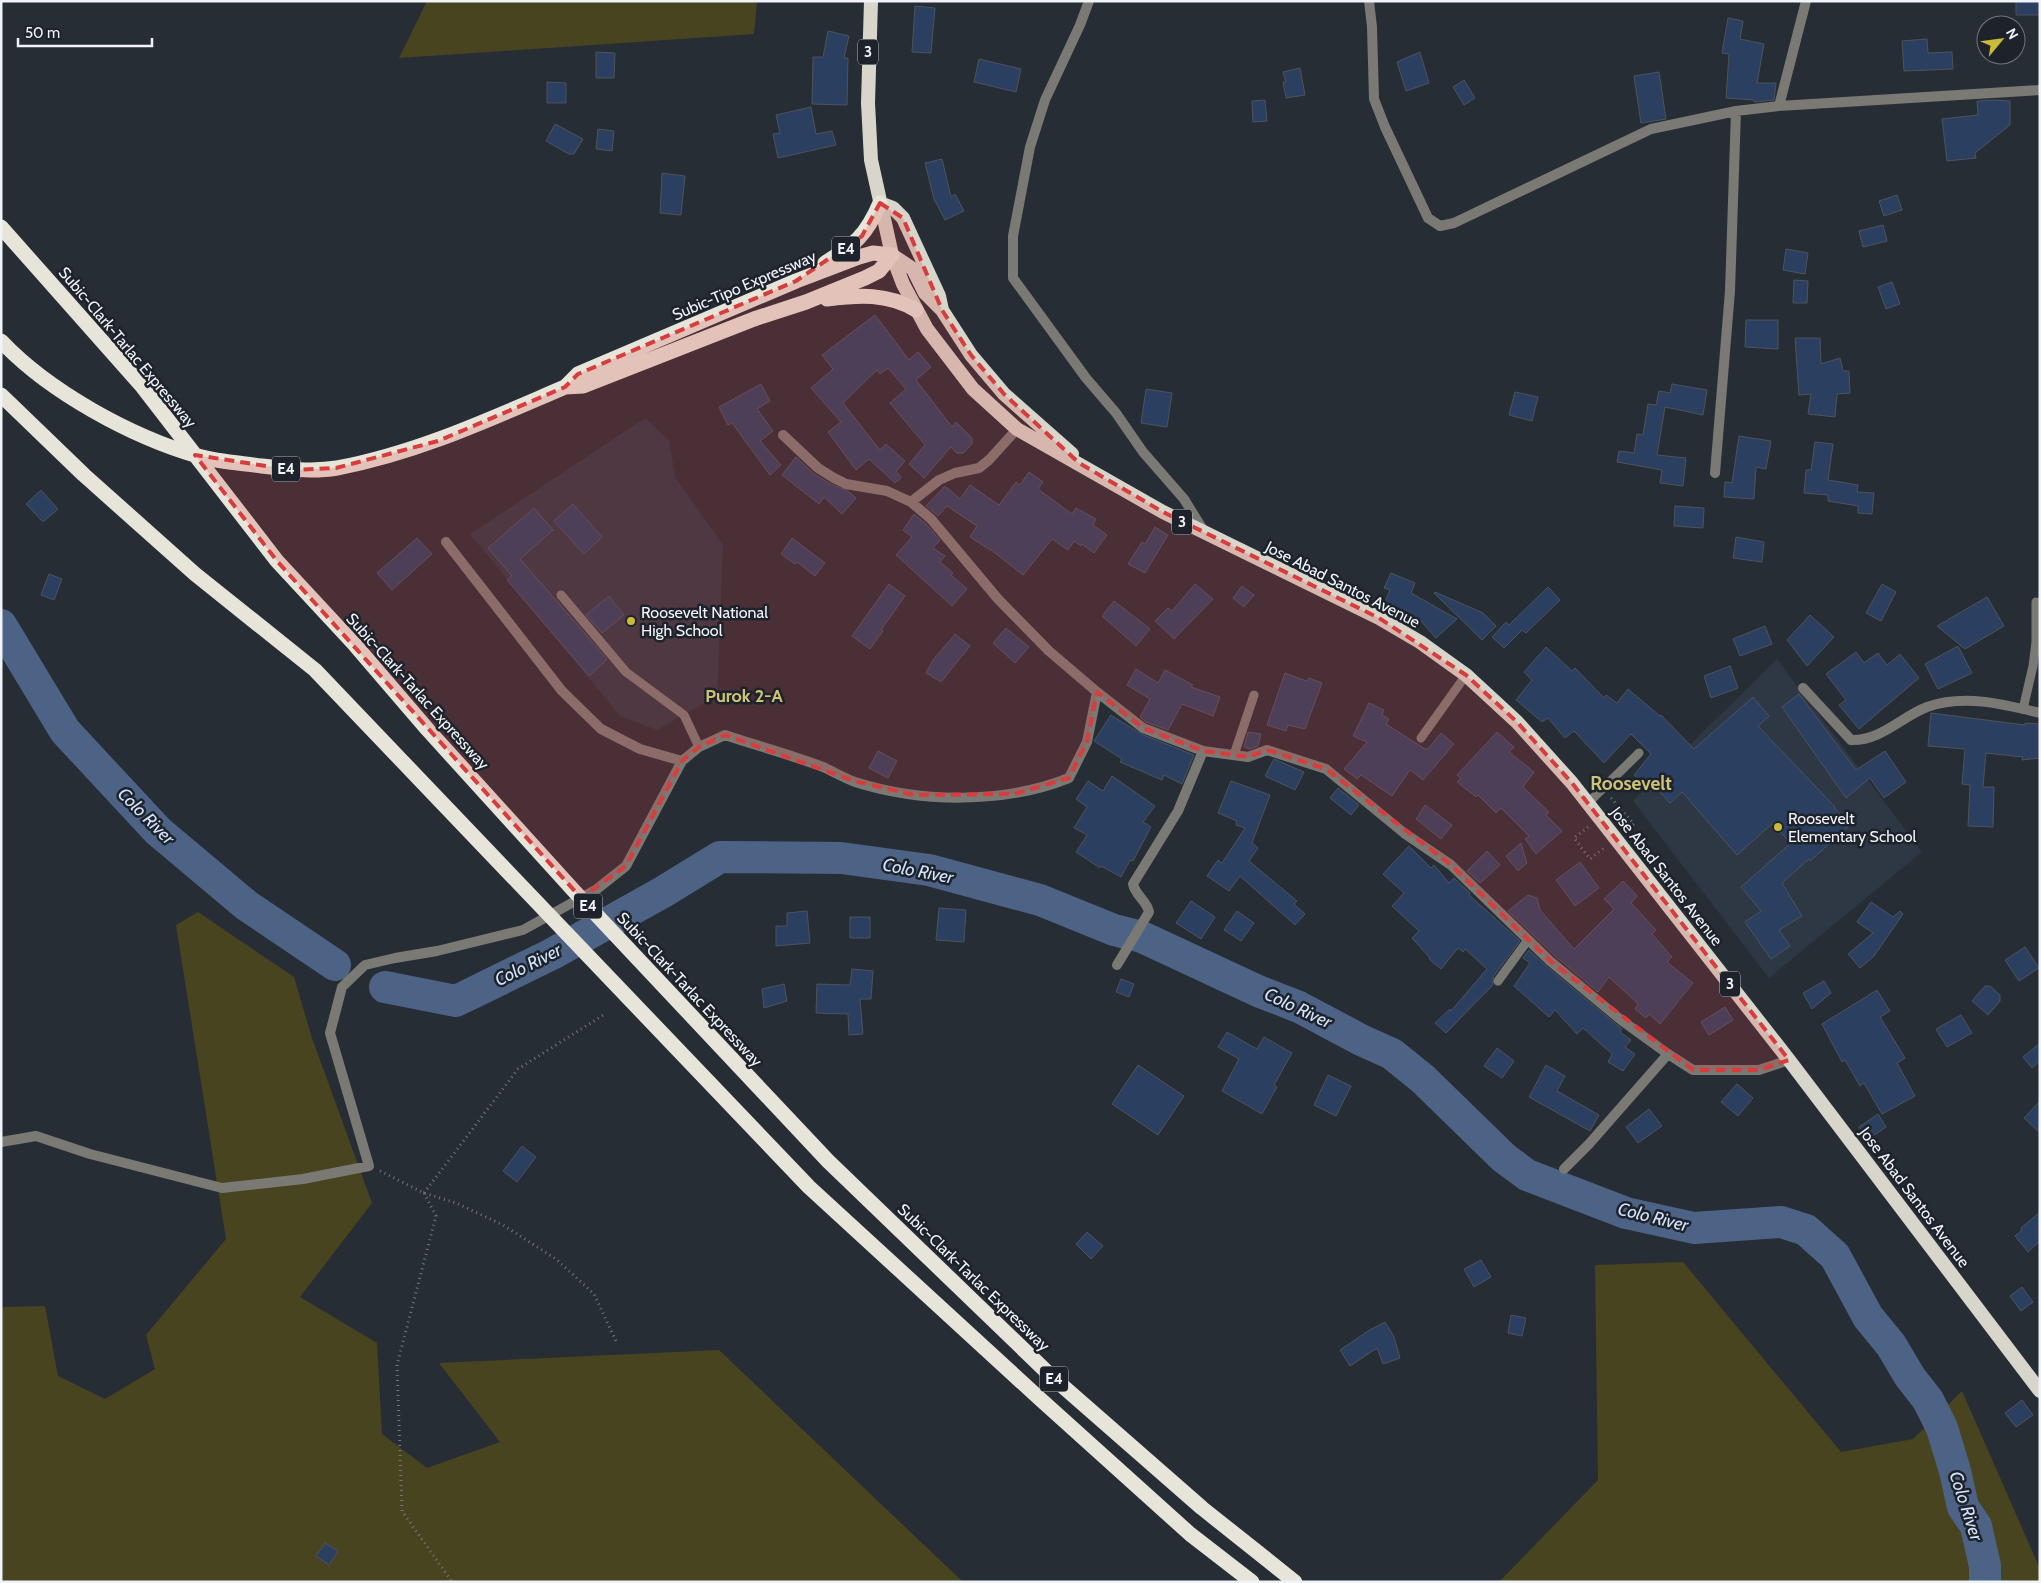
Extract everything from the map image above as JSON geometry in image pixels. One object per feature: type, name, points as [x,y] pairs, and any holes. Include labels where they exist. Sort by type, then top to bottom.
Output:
[{"type":"highway","name":"Jose Abad Santos Avenue","points":[[871,1],[868,103],[871,160],[892,255],[902,284],[916,310],[944,354],[973,389],[1017,429],[1163,512],[1379,618],[1420,642],[1466,676],[1517,722],[1588,803],[1790,1060],[2040,1391]]},
{"type":"highway","name":"Jose Abad Santos Avenue","points":[[880,202],[893,208],[903,218],[939,296],[942,310],[971,355],[993,382],[1027,415],[1068,449],[1079,463]]},
{"type":"highway","name":"E4","points":[[796,281],[850,247],[862,236],[880,202]]},
{"type":"highway","name":"Subic-Clark-Tarlac Expressway","points":[[1,227],[141,385],[278,561],[575,892],[828,1161],[1050,1375],[1202,1508],[1295,1582]]},
{"type":"highway","name":"Subic-Tipo Expressway","points":[[1,342],[20,361],[72,397],[137,434],[200,456],[292,470],[336,468],[438,441],[564,387],[578,374],[796,281],[873,253],[892,255]]},
{"type":"highway","name":"Subic-Tipo Expressway","points":[[564,387],[583,386],[745,323],[806,302],[879,270],[892,255]]},
{"type":"highway","points":[[892,255],[913,269],[925,293],[942,310]]},
{"type":"highway","name":"E4","points":[[806,302],[869,296],[889,298],[916,310]]},
{"type":"highway","name":"E4","points":[[1,395],[84,475],[195,574],[314,670],[809,1187],[1046,1405],[1169,1514],[1252,1582]]},
{"type":"street","points":[[1088,1],[1080,26],[1045,100],[1030,147],[1012,236],[1013,278],[1086,378],[1116,412],[1143,452],[1184,499],[1205,534]]},
{"type":"street","points":[[1369,1],[1372,27],[1374,98],[1384,127],[1428,218],[1440,226],[1454,223],[1651,128],[1736,111],[1779,106],[2040,90]]},
{"type":"street","points":[[1779,106],[1806,1]]},
{"type":"street","points":[[1715,473],[1730,291],[1736,111]]},
{"type":"street","points":[[911,502],[939,480],[955,473],[979,468],[989,460],[1017,429]]},
{"type":"street","points":[[784,435],[818,468],[834,478],[846,484],[887,491],[911,502],[931,519],[998,600],[1049,651],[1143,728],[1203,751],[1248,757],[1268,750],[1326,769],[1404,833],[1452,865],[1528,940],[1579,985],[1668,1054],[1693,1070],[1759,1070],[1790,1060]]},
{"type":"street","points":[[446,542],[562,691],[601,729],[640,749],[682,761]]},
{"type":"street","points":[[1803,688],[1851,740],[1864,740],[1876,736],[1927,707],[1959,700],[2000,703],[2040,713]]},
{"type":"street","points":[[1,1142],[36,1136],[90,1154],[222,1188],[303,1179],[369,1166],[330,1033],[342,987],[366,965],[437,951],[523,930],[597,889],[626,866],[682,761],[699,747],[725,735],[823,767],[854,782],[914,795],[978,797],[1015,794],[1047,787],[1069,778],[1087,742],[1097,692]]},
{"type":"street","points":[[1119,961],[1149,912],[1147,905],[1133,884],[1178,810],[1203,751]]},
{"type":"street","points":[[1564,1169],[1589,1144],[1668,1054]]},
{"type":"lane","points":[[561,595],[626,672],[684,715],[699,747]]},
{"type":"lane","points":[[2023,709],[2036,642],[2036,602]]},
{"type":"lane","points":[[1421,738],[1466,676]]},
{"type":"lane","points":[[1234,756],[1254,695]]},
{"type":"lane","points":[[1588,803],[1639,753]]},
{"type":"lane","points":[[1498,981],[1528,940]]},
{"type":"path","points":[[1603,788],[1634,824],[1629,828]]},
{"type":"path","points":[[1574,838],[1590,859],[1602,850]]},
{"type":"path","points":[[424,1192],[518,1069],[606,1014]]},
{"type":"path","points":[[369,1166],[424,1192],[456,1203],[504,1225],[556,1259],[594,1294],[616,1342]]},
{"type":"path","points":[[424,1192],[436,1216],[397,1365],[402,1511],[452,1582]]},
{"type":"highlighted area","points":[[880,203],[903,218],[942,310],[971,355],[1004,394],[1079,463],[1163,512],[1379,618],[1466,675],[1517,722],[1572,783],[1789,1060],[1759,1070],[1693,1070],[1550,961],[1451,865],[1326,769],[1267,750],[1248,757],[1203,751],[1143,728],[1097,692],[1087,742],[1069,778],[1015,794],[914,795],[854,781],[725,735],[699,747],[682,761],[626,866],[581,898],[277,561],[195,455],[292,470],[336,468],[438,441],[565,387],[578,374],[796,281],[862,236]]},
{"type":"shaded area","points":[[427,1],[757,1],[754,34],[399,58]]},
{"type":"shaded area","name":"Roosevelt National High School","points":[[645,418],[669,440],[675,477],[723,545],[717,696],[657,730],[620,716],[470,534]]},
{"type":"shaded area","name":"Roosevelt Elementary School","points":[[1777,659],[1922,852],[1769,978],[1633,801]]},
{"type":"shaded area","points":[[198,912],[294,977],[312,1038],[372,1203],[300,1297],[377,1343],[382,1434],[427,1468],[500,1442],[439,1363],[719,1350],[963,1582],[1,1582],[1,1307],[45,1306],[58,1376],[105,1399],[155,1369],[146,1335],[226,1239],[176,925]]},
{"type":"shaded area","points":[[1683,1262],[1841,1452],[1913,1439],[1962,1391],[2040,1569],[2040,1582],[1499,1582],[1598,1480],[1595,1265]]},
{"type":"building","points":[[2016,1],[2040,1],[2040,15],[2016,15]]},
{"type":"building","points":[[915,6],[935,8],[931,53],[912,52]]},
{"type":"building","points":[[1728,18],[1743,21],[1740,39],[1764,44],[1757,83],[1776,83],[1774,100],[1754,102],[1754,100],[1726,98],[1729,54],[1722,53]]},
{"type":"building","points":[[828,31],[849,36],[844,58],[848,58],[847,105],[812,104],[813,57],[823,57]]},
{"type":"building","points":[[1927,39],[1928,53],[1952,52],[1953,69],[1904,71],[1902,41]]},
{"type":"building","points":[[596,52],[615,53],[614,78],[596,78]]},
{"type":"building","points":[[1420,52],[1429,83],[1406,91],[1397,62]]},
{"type":"building","points":[[979,59],[1021,69],[1016,92],[974,82]]},
{"type":"building","points":[[1300,68],[1305,95],[1286,98],[1283,82],[1286,82],[1283,72]]},
{"type":"building","points":[[1659,72],[1666,119],[1641,123],[1634,76]]},
{"type":"building","points":[[1464,80],[1475,98],[1464,105],[1453,87]]},
{"type":"building","points":[[547,82],[566,83],[566,103],[547,103]]},
{"type":"building","points":[[1265,100],[1267,121],[1253,122],[1252,101]]},
{"type":"building","points":[[1977,101],[2010,101],[2010,125],[1975,153],[1976,158],[1947,161],[1942,119],[1978,115]]},
{"type":"building","points":[[811,107],[816,134],[832,131],[836,145],[778,158],[773,134],[780,133],[776,115]]},
{"type":"building","points":[[555,124],[583,139],[574,154],[569,154],[546,141]]},
{"type":"building","points":[[598,129],[614,131],[612,151],[596,149]]},
{"type":"building","points":[[942,159],[951,197],[955,194],[964,211],[945,220],[934,199],[925,163]]},
{"type":"building","points":[[662,173],[685,176],[681,215],[660,213]]},
{"type":"building","points":[[1897,195],[1902,210],[1884,216],[1879,201]]},
{"type":"building","points":[[1883,225],[1887,241],[1863,247],[1859,231]]},
{"type":"building","points":[[1786,249],[1808,253],[1805,274],[1783,270]]},
{"type":"building","points":[[1794,280],[1808,281],[1807,303],[1793,303]]},
{"type":"building","points":[[1892,282],[1900,304],[1886,309],[1878,287]]},
{"type":"building","points":[[875,315],[909,360],[918,352],[931,367],[916,380],[952,427],[956,422],[972,438],[972,444],[963,453],[957,453],[951,447],[924,478],[909,464],[925,445],[890,403],[906,389],[888,368],[880,374],[877,370],[843,403],[880,450],[886,444],[905,461],[896,471],[901,478],[895,483],[869,459],[856,470],[828,432],[841,422],[811,388],[833,369],[822,355]]},
{"type":"building","points":[[1746,320],[1778,320],[1778,349],[1745,347]]},
{"type":"building","points":[[1795,338],[1820,338],[1821,364],[1840,358],[1843,371],[1849,371],[1850,393],[1837,394],[1835,417],[1808,414],[1811,394],[1799,395]]},
{"type":"building","points":[[761,384],[770,401],[757,409],[773,431],[760,441],[781,465],[770,475],[732,423],[728,425],[719,407]]},
{"type":"building","points":[[1672,384],[1707,390],[1703,415],[1665,407],[1657,455],[1686,458],[1683,486],[1660,483],[1662,470],[1617,462],[1619,451],[1634,453],[1637,434],[1643,435],[1648,404],[1656,405],[1659,391],[1670,393]]},
{"type":"building","points":[[1146,389],[1172,393],[1167,427],[1141,423]]},
{"type":"building","points":[[1515,392],[1538,397],[1532,421],[1509,415]]},
{"type":"building","points":[[1739,436],[1771,441],[1766,469],[1756,467],[1754,499],[1724,497],[1725,482],[1732,483]]},
{"type":"building","points":[[1815,442],[1833,444],[1828,480],[1858,485],[1857,492],[1874,493],[1872,514],[1858,513],[1858,506],[1828,501],[1828,495],[1804,493],[1806,470],[1811,470]]},
{"type":"building","points":[[796,457],[814,474],[848,491],[856,498],[842,514],[824,497],[819,504],[782,475]]},
{"type":"building","points":[[1029,472],[1043,482],[1038,489],[1072,514],[1076,508],[1096,519],[1093,525],[1107,535],[1094,553],[1082,544],[1081,546],[1074,541],[1068,550],[1052,539],[1023,575],[990,549],[970,537],[977,526],[947,506],[938,516],[926,506],[945,486],[960,499],[970,485],[999,505],[1016,482],[1020,485]]},
{"type":"building","points":[[41,490],[58,509],[43,522],[26,504]]},
{"type":"building","points":[[573,504],[602,537],[584,554],[554,521]]},
{"type":"building","points":[[1675,506],[1704,508],[1703,528],[1674,526]]},
{"type":"building","points":[[534,508],[553,530],[520,559],[607,659],[589,676],[507,580],[512,576],[488,548]]},
{"type":"building","points":[[914,514],[940,540],[933,548],[945,556],[940,562],[967,589],[952,606],[896,555],[912,537],[903,530]]},
{"type":"building","points":[[1155,527],[1168,535],[1145,573],[1128,564],[1142,542],[1145,544]]},
{"type":"building","points":[[1736,537],[1764,542],[1762,562],[1733,558]]},
{"type":"building","points":[[417,538],[432,554],[392,590],[377,573]]},
{"type":"building","points":[[792,538],[825,563],[815,576],[797,562],[795,564],[781,554]]},
{"type":"building","points":[[1391,573],[1415,583],[1411,593],[1457,619],[1436,638],[1421,621],[1384,604],[1390,590],[1384,588]]},
{"type":"building","points":[[49,574],[62,579],[54,600],[41,595]]},
{"type":"building","points":[[889,584],[905,596],[870,649],[852,636]]},
{"type":"building","points":[[1195,584],[1213,599],[1174,639],[1155,621],[1168,608],[1172,611]]},
{"type":"building","points":[[1882,584],[1896,592],[1881,621],[1866,613]]},
{"type":"building","points":[[1242,586],[1254,595],[1244,607],[1233,598]]},
{"type":"building","points":[[1548,587],[1560,600],[1526,633],[1522,630],[1504,648],[1492,637],[1506,622],[1509,625]]},
{"type":"building","points":[[1435,592],[1483,613],[1496,626],[1482,640]]},
{"type":"building","points":[[609,596],[624,615],[602,633],[586,615]]},
{"type":"building","points":[[1987,597],[2004,626],[1965,649],[1937,626]]},
{"type":"building","points":[[1114,601],[1150,629],[1136,646],[1102,616]]},
{"type":"building","points":[[1810,615],[1834,637],[1807,666],[1787,640]]},
{"type":"building","points":[[1765,626],[1772,644],[1740,656],[1733,639]]},
{"type":"building","points":[[1006,628],[1029,647],[1015,663],[993,643]]},
{"type":"building","points":[[955,634],[970,646],[941,682],[926,673],[933,660]]},
{"type":"building","points":[[1958,646],[1972,673],[1938,689],[1925,664]]},
{"type":"building","points":[[1546,647],[1572,671],[1575,668],[1604,698],[1606,695],[1617,703],[1628,689],[1661,715],[1694,749],[1753,697],[1769,716],[1758,726],[1850,825],[1782,883],[1802,916],[1779,930],[1790,946],[1771,959],[1745,922],[1761,911],[1741,887],[1791,843],[1772,824],[1737,855],[1682,792],[1670,803],[1648,779],[1644,784],[1634,775],[1651,754],[1631,734],[1604,763],[1574,731],[1565,738],[1548,718],[1542,722],[1516,700],[1532,680],[1524,672]]},
{"type":"building","points":[[1856,652],[1864,663],[1878,653],[1887,665],[1900,654],[1919,678],[1859,729],[1839,705],[1846,700],[1826,674]]},
{"type":"building","points":[[1730,666],[1738,688],[1711,698],[1704,676]]},
{"type":"building","points":[[1136,669],[1158,683],[1165,670],[1193,685],[1191,687],[1220,697],[1213,716],[1182,704],[1168,730],[1146,722],[1140,717],[1150,699],[1127,685]]},
{"type":"building","points":[[1285,673],[1306,681],[1309,678],[1322,683],[1305,729],[1288,725],[1286,731],[1267,725]]},
{"type":"building","points":[[1799,694],[1856,770],[1885,751],[1906,782],[1884,798],[1870,778],[1846,798],[1782,707]]},
{"type":"building","points":[[1369,703],[1384,710],[1382,715],[1389,719],[1386,724],[1425,749],[1428,749],[1441,733],[1454,744],[1423,780],[1410,770],[1392,796],[1361,775],[1357,779],[1344,769],[1367,742],[1353,736]]},
{"type":"building","points":[[1931,713],[2025,725],[2025,723],[2040,724],[2040,758],[2022,760],[2023,757],[1986,753],[1983,787],[1994,787],[1993,827],[1968,826],[1970,785],[1962,784],[1965,749],[1928,746]]},
{"type":"building","points":[[1111,715],[1141,734],[1194,755],[1182,784],[1164,775],[1162,780],[1120,762],[1122,759],[1094,741]]},
{"type":"building","points":[[1248,732],[1261,734],[1258,746],[1250,749],[1244,747]]},
{"type":"building","points":[[1497,732],[1514,747],[1509,752],[1534,772],[1523,787],[1549,812],[1546,815],[1562,831],[1536,854],[1525,839],[1529,836],[1501,808],[1496,813],[1478,795],[1476,797],[1457,782],[1461,778],[1457,775]]},
{"type":"building","points":[[878,751],[897,761],[888,778],[869,768]]},
{"type":"building","points":[[1274,759],[1304,772],[1295,790],[1265,776]]},
{"type":"building","points":[[1112,776],[1155,806],[1143,822],[1151,827],[1133,861],[1130,860],[1121,877],[1101,866],[1100,868],[1076,852],[1087,835],[1074,828],[1087,807],[1076,799],[1088,781],[1103,791]]},
{"type":"building","points":[[1231,781],[1270,795],[1252,843],[1258,848],[1249,861],[1297,901],[1294,904],[1305,914],[1295,925],[1240,876],[1229,891],[1207,876],[1218,860],[1222,863],[1245,828],[1236,825],[1237,821],[1218,813]]},
{"type":"building","points":[[1338,788],[1359,805],[1351,815],[1330,798]]},
{"type":"building","points":[[1425,805],[1452,825],[1441,839],[1416,819]]},
{"type":"building","points":[[1521,843],[1527,863],[1518,871],[1506,856]]},
{"type":"building","points":[[1409,846],[1431,868],[1434,865],[1449,883],[1454,878],[1470,893],[1469,895],[1520,941],[1493,977],[1493,985],[1446,1033],[1435,1023],[1450,1009],[1451,1011],[1487,969],[1465,949],[1463,952],[1458,948],[1441,969],[1429,959],[1412,938],[1419,931],[1392,906],[1404,893],[1383,874]]},
{"type":"building","points":[[1487,851],[1500,865],[1480,883],[1467,871]]},
{"type":"building","points":[[1580,862],[1599,888],[1575,906],[1556,880]]},
{"type":"building","points":[[1623,881],[1637,896],[1631,903],[1656,930],[1652,934],[1672,957],[1667,962],[1693,983],[1660,1024],[1649,1014],[1646,1018],[1635,1009],[1638,1004],[1609,977],[1598,992],[1555,956],[1508,911],[1528,895],[1537,898],[1540,910],[1574,949],[1614,909],[1604,899]]},
{"type":"building","points":[[1191,901],[1215,917],[1201,939],[1176,923]]},
{"type":"building","points":[[1871,902],[1893,917],[1900,911],[1903,914],[1874,956],[1860,968],[1848,954],[1873,933],[1857,922]]},
{"type":"building","points":[[939,908],[966,910],[964,942],[936,940]]},
{"type":"building","points":[[807,911],[810,943],[776,946],[776,926],[787,926],[787,913]]},
{"type":"building","points":[[1237,911],[1254,923],[1241,941],[1224,930]]},
{"type":"building","points":[[850,917],[870,917],[870,938],[850,938]]},
{"type":"building","points":[[2025,947],[2039,968],[2019,981],[2005,960]]},
{"type":"building","points":[[1529,950],[1622,1029],[1620,1032],[1631,1040],[1625,1047],[1635,1054],[1623,1071],[1608,1062],[1612,1054],[1583,1028],[1577,1034],[1555,1010],[1549,1017],[1514,986],[1530,963],[1523,958]]},
{"type":"building","points":[[852,969],[873,971],[871,999],[860,999],[863,1034],[849,1035],[848,1014],[816,1013],[817,984],[850,985]]},
{"type":"building","points":[[1121,979],[1134,984],[1129,997],[1116,992]]},
{"type":"building","points":[[1824,981],[1831,993],[1812,1009],[1803,993]]},
{"type":"building","points":[[784,984],[787,1001],[764,1008],[762,989]]},
{"type":"building","points":[[1985,986],[1990,986],[2000,995],[2000,1001],[1988,1015],[1972,1001]]},
{"type":"building","points":[[1877,990],[1890,1011],[1880,1017],[1905,1058],[1897,1063],[1915,1096],[1882,1114],[1864,1083],[1860,1086],[1845,1060],[1842,1062],[1822,1024]]},
{"type":"building","points":[[1725,1007],[1733,1020],[1709,1035],[1701,1022]]},
{"type":"building","points":[[1961,1015],[1972,1033],[1947,1047],[1936,1029]]},
{"type":"building","points":[[1227,1032],[1257,1049],[1264,1037],[1292,1053],[1274,1085],[1277,1087],[1262,1114],[1222,1091],[1239,1059],[1218,1047]]},
{"type":"building","points":[[2040,1043],[2040,1061],[2032,1068],[2023,1057]]},
{"type":"building","points":[[1497,1048],[1514,1061],[1502,1078],[1484,1066]]},
{"type":"building","points":[[1138,1065],[1184,1096],[1158,1135],[1112,1104]]},
{"type":"building","points":[[1546,1065],[1565,1076],[1557,1091],[1599,1115],[1590,1131],[1529,1097]]},
{"type":"building","points":[[1328,1075],[1351,1086],[1336,1116],[1314,1105]]},
{"type":"building","points":[[1737,1084],[1753,1098],[1738,1116],[1721,1102]]},
{"type":"building","points":[[2040,1101],[2040,1133],[2024,1118]]},
{"type":"building","points":[[1649,1109],[1662,1126],[1638,1143],[1626,1127]]},
{"type":"building","points":[[1878,1114],[1886,1127],[1868,1139],[1859,1127]]},
{"type":"building","points":[[522,1146],[536,1157],[517,1182],[503,1171]]},
{"type":"building","points":[[2040,1212],[2040,1241],[2028,1252],[2015,1236],[2022,1230],[2021,1228]]},
{"type":"building","points":[[1087,1232],[1103,1246],[1091,1259],[1076,1244]]},
{"type":"building","points":[[1481,1260],[1491,1277],[1474,1287],[1464,1269]]},
{"type":"building","points":[[2022,1287],[2033,1302],[2021,1311],[2010,1296]]},
{"type":"building","points":[[1511,1315],[1526,1318],[1522,1336],[1508,1333]]},
{"type":"building","points":[[1385,1322],[1394,1337],[1400,1358],[1383,1364],[1377,1348],[1350,1366],[1340,1350]]},
{"type":"building","points":[[2022,1400],[2033,1415],[2016,1427],[2005,1413]]},
{"type":"building","points":[[325,1543],[338,1551],[329,1565],[316,1556]]},
{"type":"waterway","name":"Colo River","points":[[1,625],[65,731],[158,831],[246,905],[335,965]]},
{"type":"waterway","name":"Colo River","points":[[385,987],[456,1001],[552,954],[663,892],[720,857],[841,858],[929,870],[1040,900],[1114,930],[1142,937],[1258,991],[1299,1007],[1392,1054],[1423,1079],[1504,1158],[1527,1175],[1626,1213],[1694,1228],[1781,1222],[1806,1230],[1835,1256],[1868,1317],[1891,1345],[1910,1377],[1928,1400],[1942,1428],[1955,1471],[1963,1507],[1976,1526],[1985,1566],[1985,1582]]},
{"type":"place","name":"Roosevelt National High School","points":[[631,621]]},
{"type":"place","name":"Roosevelt Elementary School","points":[[1778,827]]},
{"type":"district","name":"Purok 2-A","points":[[744,696]]},
{"type":"district","name":"Roosevelt","points":[[1631,783]]}]
